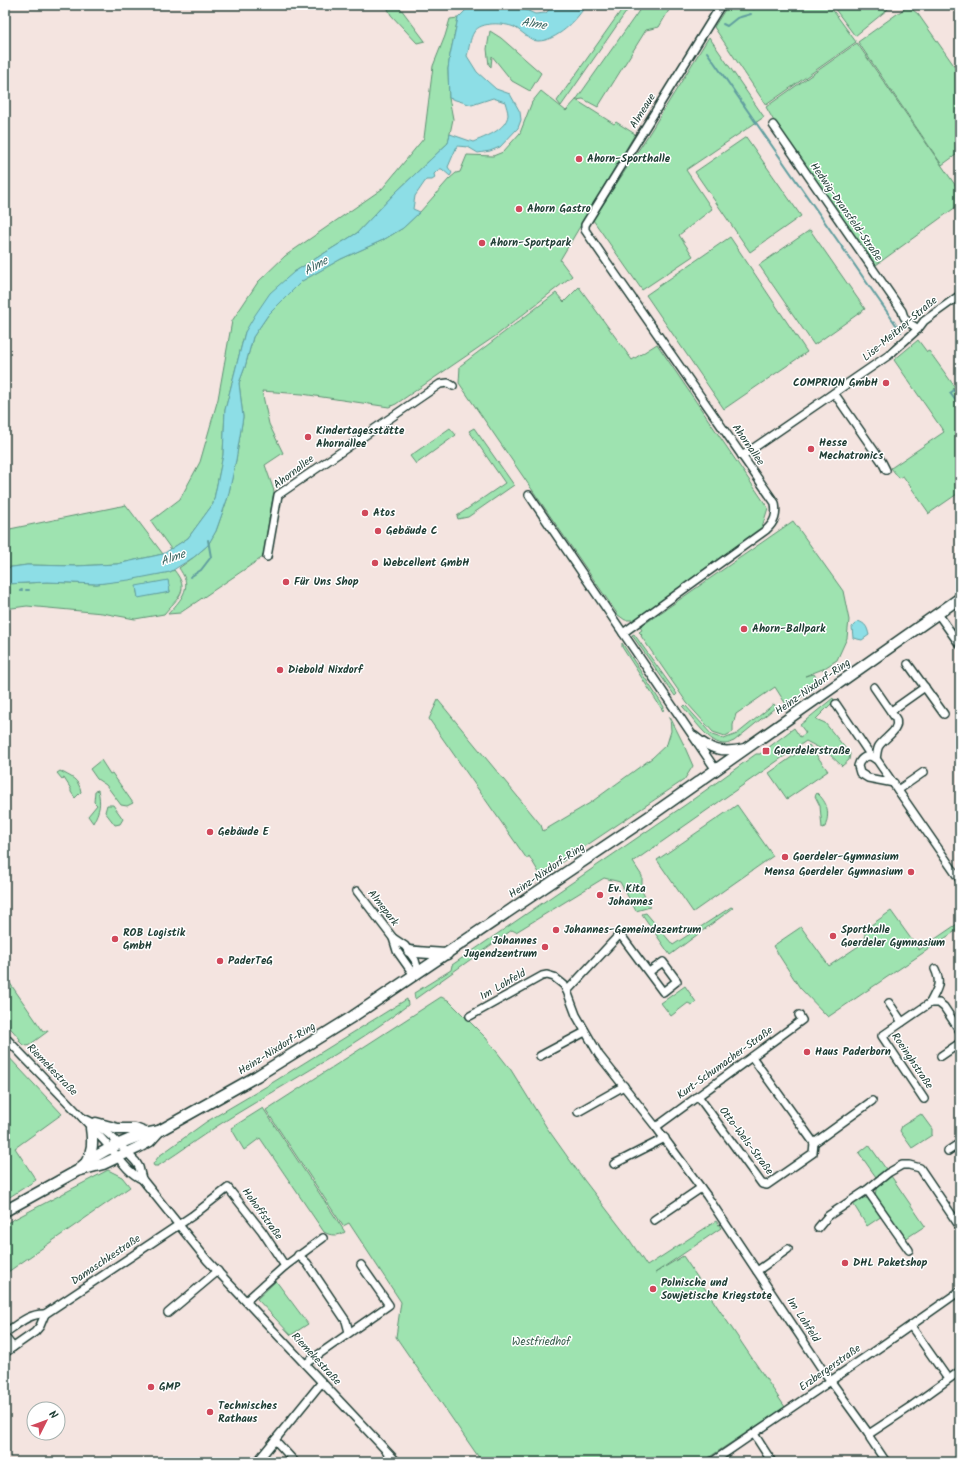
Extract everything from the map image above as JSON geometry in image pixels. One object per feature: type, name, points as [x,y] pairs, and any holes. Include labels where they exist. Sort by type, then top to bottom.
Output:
[{"type":"main road","name":"Heinz-Nixdorf-Ring","points":[[5,1211],[77,1171],[123,1155],[150,1141],[159,1131],[257,1076],[352,1018],[716,770],[960,598]]},
{"type":"main road","points":[[409,951],[420,954],[428,952],[446,954]]},
{"type":"main road","points":[[86,1163],[93,1146],[93,1126],[118,1129],[135,1129],[145,1133]]},
{"type":"main road","name":"Heinz-Nixdorf-Ring","points":[[77,1171],[86,1163],[116,1147],[145,1133],[159,1131]]},
{"type":"street","name":"Almeaue","points":[[585,230],[584,225],[588,218],[721,5]]},
{"type":"street","name":"Hedwig-Dransfeld-Straße","points":[[773,125],[902,311],[907,313],[912,320],[915,327]]},
{"type":"street","name":"Ahornallee","points":[[585,230],[774,501],[776,514],[772,525],[766,530],[623,633]]},
{"type":"street","name":"Lise-Meitner-Straße","points":[[742,456],[889,355],[915,327],[960,295]]},
{"type":"street","name":"Ahornallee","points":[[267,557],[278,495],[440,384],[448,383],[454,386]]},
{"type":"street","points":[[834,393],[886,470]]},
{"type":"street","points":[[529,495],[716,770]]},
{"type":"street","points":[[938,614],[960,645]]},
{"type":"street","points":[[908,664],[944,714]]},
{"type":"street","points":[[874,687],[896,719],[897,726],[879,746],[874,757]]},
{"type":"street","points":[[891,711],[925,687]]},
{"type":"street","points":[[836,704],[896,787],[960,880]]},
{"type":"street","points":[[694,736],[705,745],[713,748],[731,751],[746,748]]},
{"type":"street","points":[[874,757],[864,757],[860,761],[858,766],[860,773],[868,778],[896,787],[924,772]]},
{"type":"street","name":"Almepark","points":[[357,891],[393,938],[405,946],[409,951],[415,960],[417,967],[414,975]]},
{"type":"street","points":[[568,991],[620,934],[649,972]]},
{"type":"street","name":"Almepark","points":[[393,938],[397,951],[414,975]]},
{"type":"street","name":"Roeinghstraße","points":[[924,1099],[882,1036],[930,1003],[939,986],[938,975],[935,969]]},
{"type":"street","name":"Im Lohfeld","points":[[470,1016],[542,976],[547,975],[558,979],[568,991],[576,1015],[604,1061],[665,1138],[701,1188],[831,1381],[869,1434],[870,1438],[886,1462]]},
{"type":"street","name":"Roeinghstraße","points":[[889,1003],[902,1022]]},
{"type":"street","points":[[930,1003],[939,1003],[944,1007],[960,1030]]},
{"type":"street","name":"Kurt-Schumacher-Straße","points":[[656,1127],[802,1020],[799,1015]]},
{"type":"street","points":[[540,1056],[585,1032]]},
{"type":"street","name":"Riemekestraße","points":[[5,1037],[83,1118],[123,1155],[139,1167],[142,1179]]},
{"type":"street","points":[[941,1056],[960,1043]]},
{"type":"street","points":[[752,1057],[814,1143]]},
{"type":"street","points":[[578,1112],[624,1086]]},
{"type":"street","name":"Otto-Wels-Straße","points":[[698,1096],[762,1184],[767,1185],[813,1152],[814,1143],[872,1101]]},
{"type":"street","points":[[614,1164],[665,1138]]},
{"type":"street","points":[[948,1151],[960,1143]]},
{"type":"street","name":"Riemekestraße","points":[[123,1155],[134,1175],[142,1179],[207,1260],[397,1462]]},
{"type":"street","points":[[818,1228],[828,1216],[867,1190],[888,1173],[902,1166],[909,1165],[920,1168],[960,1227]]},
{"type":"street","name":"Hohoffstraße","points":[[179,1225],[228,1188],[262,1231],[285,1266]]},
{"type":"street","points":[[654,1220],[701,1188]]},
{"type":"street","points":[[867,1190],[909,1250]]},
{"type":"street","name":"Damaschkestraße","points":[[5,1353],[35,1332],[40,1326],[45,1314],[179,1225]]},
{"type":"street","points":[[246,1301],[298,1255],[323,1238]]},
{"type":"street","points":[[757,1271],[788,1249]]},
{"type":"street","points":[[298,1255],[307,1263],[346,1321],[349,1332]]},
{"type":"street","points":[[305,1364],[389,1304],[361,1265]]},
{"type":"street","points":[[168,1313],[218,1271]]},
{"type":"street","name":"Erzbergerstraße","points":[[712,1462],[960,1291]]},
{"type":"street","name":"Damaschkestraße","points":[[5,1333],[36,1313],[45,1314]]},
{"type":"street","points":[[911,1326],[948,1380]]},
{"type":"street","points":[[5,1337],[12,1348]]},
{"type":"street","points":[[869,1434],[960,1371]]},
{"type":"street","points":[[257,1462],[322,1382]]},
{"type":"street","points":[[754,1434],[772,1462]]},
{"type":"street","points":[[275,1440],[295,1462]]},
{"type":"green space","points":[[386,5],[398,5],[425,41],[417,43],[391,15]]},
{"type":"green space","points":[[625,5],[631,5],[561,106],[557,101]]},
{"type":"green space","points":[[643,5],[672,5],[659,27],[646,30],[598,107],[583,99],[576,100]]},
{"type":"green space","points":[[728,5],[829,5],[856,42],[766,105],[714,27]]},
{"type":"green space","points":[[832,5],[893,5],[855,36]]},
{"type":"green space","points":[[908,6],[918,14],[960,74],[960,152],[942,165],[858,42]]},
{"type":"green space","points":[[458,18],[448,69],[449,98],[453,119],[448,143],[395,193],[357,233],[294,272],[245,332],[225,410],[223,455],[213,504],[188,538],[171,549],[151,521],[180,499],[200,462],[218,399],[232,321],[258,282],[285,256],[382,189],[424,138],[433,66],[450,19]]},
{"type":"green space","points":[[490,31],[501,38],[541,73],[530,91],[512,81],[492,56],[491,67],[489,65],[487,49]]},
{"type":"green space","points":[[709,37],[764,117],[686,170],[712,209],[679,235],[693,256],[642,290],[593,220]]},
{"type":"green space","points":[[857,43],[960,192],[960,204],[876,265],[775,123],[766,107]]},
{"type":"green space","name":"Ahorn-Sportpark","points":[[541,91],[566,111],[576,100],[614,124],[616,122],[635,134],[560,260],[572,276],[497,335],[396,404],[389,407],[302,394],[262,391],[269,424],[283,453],[265,465],[274,491],[263,557],[180,613],[168,614],[175,607],[185,589],[185,579],[179,568],[208,545],[216,531],[228,497],[243,417],[239,383],[253,337],[268,315],[302,281],[341,259],[383,240],[403,228],[420,212],[449,179],[456,173],[460,172],[467,155],[493,156],[503,152],[520,133],[532,102]]},
{"type":"green space","points":[[746,137],[801,216],[750,252],[695,172]]},
{"type":"green space","points":[[810,230],[865,309],[814,345],[759,265]]},
{"type":"green space","points":[[730,237],[807,352],[724,409],[646,295]]},
{"type":"green space","points":[[579,287],[632,360],[657,344],[768,508],[762,527],[634,620],[625,620],[618,615],[459,383],[460,366],[556,293],[564,302]]},
{"type":"green space","points":[[918,340],[927,352],[929,351],[955,387],[953,389],[955,392],[958,391],[960,394],[960,492],[928,514],[929,513],[903,476],[899,478],[891,468],[944,432],[894,360]]},
{"type":"green space","points":[[450,428],[456,435],[416,464],[410,456]]},
{"type":"green space","points":[[474,428],[514,485],[468,517],[458,519],[457,516],[505,483],[469,431]]},
{"type":"green space","points":[[126,505],[163,554],[117,564],[75,566],[27,565],[5,568],[5,530]]},
{"type":"green space","name":"Ahorn-Ballpark","points":[[793,521],[843,591],[849,620],[847,638],[837,660],[823,669],[805,676],[814,674],[819,682],[813,690],[787,706],[775,687],[736,714],[733,732],[725,736],[713,732],[687,703],[641,636],[642,635],[639,632],[642,630],[640,627]]},
{"type":"green space","points":[[174,570],[179,577],[182,583],[182,589],[181,594],[164,614],[135,619],[102,613],[27,606],[5,609],[5,584],[47,582],[97,584],[170,572]],"holes":[[[168,581],[170,592],[138,597],[136,587]]]},
{"type":"green space","points":[[634,634],[677,694],[675,696],[632,635]]},
{"type":"green space","points":[[622,643],[664,707],[663,711],[622,647]]},
{"type":"green space","points":[[833,698],[834,701],[816,719],[825,723],[850,754],[849,760],[842,766],[827,752],[806,741],[633,862],[642,876],[642,891],[650,907],[636,911],[620,882],[604,878],[516,932],[512,930],[415,999],[414,993],[451,970],[452,965],[688,803],[756,754],[760,754],[794,728],[800,737],[806,733],[800,725]]},
{"type":"green space","points":[[438,700],[541,825],[543,831],[590,803],[652,758],[667,744],[671,731],[670,717],[693,766],[684,780],[541,876],[529,856],[527,859],[429,719]]},
{"type":"green space","points":[[774,704],[776,707],[734,741],[725,744],[719,743],[708,736],[683,707],[685,705],[712,735],[724,739],[737,734]]},
{"type":"green space","points":[[809,745],[828,771],[787,799],[769,773]]},
{"type":"green space","points":[[101,760],[133,803],[127,806],[121,805],[106,785],[97,779],[90,769]]},
{"type":"green space","points":[[60,771],[74,779],[78,784],[81,792],[75,798],[64,778],[62,779],[57,773]]},
{"type":"green space","points":[[98,790],[99,807],[93,823],[88,816],[97,805],[94,802],[95,791]]},
{"type":"green space","points":[[817,793],[826,804],[828,813],[825,827],[822,828],[820,806],[815,796]]},
{"type":"green space","points":[[107,805],[113,805],[123,819],[120,824],[115,825],[105,812]]},
{"type":"green space","points":[[737,805],[773,856],[693,912],[657,860]]},
{"type":"green space","points":[[731,907],[733,908],[670,955],[642,914],[646,913],[673,945]]},
{"type":"green space","points":[[891,911],[919,950],[960,922],[960,928],[828,1017],[800,988],[773,946],[801,927],[829,966],[866,941],[864,930]]},
{"type":"green space","points":[[5,976],[43,1031],[48,1030],[28,1046],[23,1045],[19,1041],[20,1039],[5,1022]]},
{"type":"green space","points":[[685,986],[696,1002],[692,1005],[688,1003],[671,1016],[661,1003]]},
{"type":"green space","name":"Westfriedhof","points":[[441,997],[448,1000],[486,1038],[511,1070],[547,1128],[584,1180],[627,1236],[647,1266],[716,1221],[721,1228],[655,1273],[683,1256],[785,1407],[702,1462],[482,1462],[396,1337],[401,1302],[349,1223],[343,1226],[266,1110]]},
{"type":"green space","points":[[407,999],[408,1005],[366,1035],[224,1122],[158,1166],[154,1166],[153,1164],[159,1156],[206,1122]]},
{"type":"green space","points":[[5,1053],[62,1114],[15,1148],[36,1180],[5,1200]]},
{"type":"green space","points":[[263,1108],[345,1232],[334,1235],[324,1232],[260,1138],[244,1150],[231,1128]]},
{"type":"green space","points":[[921,1114],[932,1129],[932,1135],[912,1148],[900,1131],[902,1126]]},
{"type":"green space","points":[[869,1145],[886,1169],[876,1177],[859,1153]]},
{"type":"green space","points":[[108,1170],[122,1177],[130,1187],[5,1274],[5,1224]]},
{"type":"green space","points":[[891,1176],[925,1226],[905,1239],[875,1195],[877,1185]]},
{"type":"green space","points":[[861,1197],[870,1199],[882,1216],[867,1226],[852,1202]]},
{"type":"green space","points":[[276,1281],[308,1324],[291,1335],[257,1299]]},
{"type":"water","name":"Alme","points":[[471,5],[515,5],[535,14],[546,13],[553,5],[586,5],[566,29],[545,40],[535,41],[514,27],[505,25],[493,24],[477,28],[472,37],[467,56],[477,72],[496,89],[510,94],[520,112],[521,120],[518,128],[500,147],[490,151],[478,153],[468,147],[457,146],[448,167],[452,173],[450,176],[442,169],[439,169],[434,174],[435,178],[432,180],[426,180],[415,196],[413,209],[420,212],[403,228],[383,240],[341,259],[302,281],[268,315],[253,337],[239,383],[243,417],[236,460],[228,497],[216,531],[208,545],[194,557],[170,572],[129,580],[97,584],[47,582],[5,584],[5,568],[27,565],[75,566],[117,564],[163,554],[188,538],[213,504],[223,455],[225,410],[245,332],[270,293],[294,272],[357,233],[395,193],[448,143],[450,134],[473,142],[499,129],[506,120],[508,113],[505,102],[493,98],[472,105],[449,98],[448,69],[458,18]]},
{"type":"water","points":[[168,580],[170,592],[138,598],[136,586]]},
{"type":"water","points":[[858,621],[863,623],[868,630],[869,635],[862,640],[853,638],[852,627]]},
{"type":"waterway","points":[[752,5],[754,9]]},
{"type":"waterway","points":[[723,24],[727,26],[737,18],[751,14]]},
{"type":"waterway","points":[[707,52],[901,332]]},
{"type":"waterway","points":[[956,389],[950,393],[960,406]]},
{"type":"waterway","points":[[190,577],[201,570],[211,557],[208,540]]},
{"type":"place","name":"Ahorn-Sporthalle","points":[[579,159]]},
{"type":"place","name":"Ahorn Gastro","points":[[519,209]]},
{"type":"place","name":"Ahorn-Sportpark","points":[[482,243]]},
{"type":"place","name":"COMPRION GmbH","points":[[886,383]]},
{"type":"place","name":"Kindertagesstätte Ahornallee","points":[[308,437]]},
{"type":"place","name":"Hesse Mechatronics","points":[[811,449]]},
{"type":"place","name":"Atos","points":[[365,513]]},
{"type":"place","name":"Gebäude C","points":[[378,531]]},
{"type":"place","name":"Webcellent GmbH","points":[[375,563]]},
{"type":"place","name":"Für Uns Shop","points":[[286,582]]},
{"type":"place","name":"Ahorn-Ballpark","points":[[744,629]]},
{"type":"place","name":"Diebold Nixdorf","points":[[280,670]]},
{"type":"place","name":"Goerdelerstraße","points":[[766,751]]},
{"type":"place","name":"Gebäude E","points":[[210,832]]},
{"type":"place","name":"Goerdeler-Gymnasium","points":[[785,857]]},
{"type":"place","name":"Mensa Goerdeler Gymnasium","points":[[911,872]]},
{"type":"place","name":"Ev. Kita Johannes","points":[[600,895]]},
{"type":"place","name":"Johannes-Gemeindezentrum","points":[[556,930]]},
{"type":"place","name":"Sporthalle Goerdeler Gymnasium","points":[[833,936]]},
{"type":"place","name":"ROB Logistik GmbH","points":[[115,939]]},
{"type":"place","name":"Johannes Jugendzentrum","points":[[545,947]]},
{"type":"place","name":"PaderTeG","points":[[220,961]]},
{"type":"place","name":"Haus Paderborn","points":[[807,1052]]},
{"type":"place","name":"DHL Paketshop","points":[[845,1263]]},
{"type":"place","name":"Polnische und Sowjetische Kriegstote","points":[[653,1289]]},
{"type":"place","name":"GMP","points":[[151,1387]]},
{"type":"place","name":"Technisches Rathaus","points":[[210,1412]]}]
